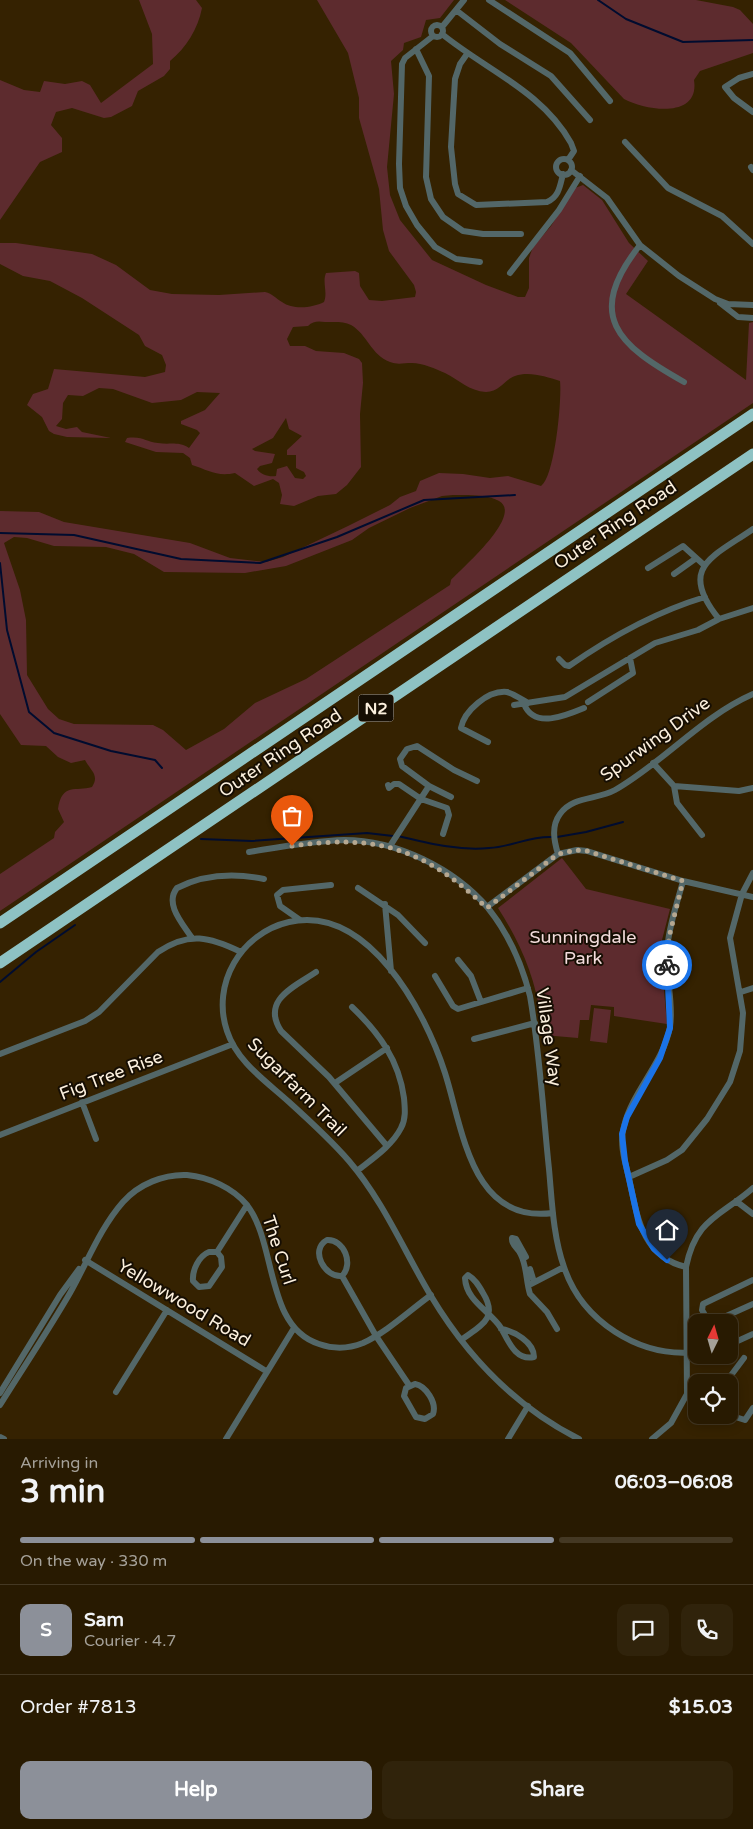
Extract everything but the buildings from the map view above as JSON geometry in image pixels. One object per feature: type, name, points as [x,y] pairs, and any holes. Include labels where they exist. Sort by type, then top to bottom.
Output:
[{"type":"highway","name":"Outer Ring Road","points":[[0,923],[753,414]]},
{"type":"highway","name":"Outer Ring Road","points":[[0,963],[753,454]]},
{"type":"street","points":[[464,0],[439,37],[433,36],[405,58],[402,64],[400,188],[417,225],[435,247],[456,259],[480,262]]},
{"type":"street","points":[[488,0],[570,54],[610,101]]},
{"type":"street","points":[[456,10],[500,44],[551,76],[590,120]]},
{"type":"street","points":[[433,36],[433,27],[442,31],[467,54],[528,92],[540,102],[571,143],[574,151],[568,160]]},
{"type":"street","points":[[416,49],[429,76],[426,177],[431,199],[443,217],[463,231],[482,234],[521,234]]},
{"type":"street","points":[[467,54],[455,80],[451,147],[458,194],[476,205],[547,202],[558,193],[564,174],[571,170]]},
{"type":"street","points":[[753,74],[739,78],[725,87],[734,98],[753,112]]},
{"type":"street","points":[[625,142],[668,188],[722,216],[753,244]]},
{"type":"street","points":[[564,174],[558,172],[557,165],[562,160],[568,160]]},
{"type":"street","points":[[568,160],[571,170],[606,198],[640,245],[678,276],[715,299],[738,317],[753,318]]},
{"type":"street","points":[[510,273],[559,210],[580,176]]},
{"type":"street","points":[[640,245],[630,258],[612,290],[612,316],[619,331],[632,348],[651,363],[684,382]]},
{"type":"street","points":[[715,299],[728,304],[753,305]]},
{"type":"street","points":[[719,619],[705,597],[700,584],[704,565],[753,529]]},
{"type":"street","points":[[648,568],[683,546],[695,559],[704,565]]},
{"type":"street","points":[[674,574],[695,559]]},
{"type":"street","points":[[558,659],[569,666],[601,643],[645,619],[705,597]]},
{"type":"street","points":[[514,705],[565,698],[655,643],[698,630],[719,619],[753,608]]},
{"type":"street","points":[[588,702],[633,673],[630,658]]},
{"type":"street","points":[[488,742],[461,728],[463,718],[472,708],[498,692],[510,693],[527,703],[530,713],[540,718],[565,716],[584,708]]},
{"type":"street","name":"Spurwing Drive","points":[[558,854],[554,830],[555,822],[564,809],[580,800],[612,791],[653,763],[720,711],[753,694]]},
{"type":"street","points":[[451,797],[429,786],[402,766],[400,759],[407,749],[417,746],[423,748],[454,770],[478,781]]},
{"type":"street","points":[[653,763],[674,786],[677,803],[702,835]]},
{"type":"street","points":[[388,785],[389,788],[394,784],[399,784],[421,799],[447,808],[449,815],[443,834]]},
{"type":"street","points":[[390,846],[429,786]]},
{"type":"street","points":[[674,786],[739,791],[753,788]]},
{"type":"street","name":"Village Way","points":[[249,852],[344,840],[390,846],[421,859],[440,870],[465,887],[487,908],[512,947],[528,988],[535,1023],[553,1213],[564,1267],[574,1290],[585,1306],[616,1333],[657,1350],[688,1353]]},
{"type":"street","points":[[487,908],[558,854],[577,850],[587,851],[683,881],[753,897]]},
{"type":"street","points":[[629,1177],[667,1160],[682,1150],[696,1136],[730,1082],[740,1051],[743,1013],[741,992],[730,938],[742,894],[753,873]]},
{"type":"street","points":[[192,938],[174,910],[172,898],[177,888],[229,874],[264,880]]},
{"type":"street","points":[[683,881],[667,952],[670,1028],[660,1058],[624,1126],[623,1149],[639,1224],[643,1234],[660,1255],[677,1265],[686,1267]]},
{"type":"street","points":[[300,920],[280,906],[278,895],[283,890],[331,886]]},
{"type":"street","points":[[358,888],[385,904],[412,927],[425,943]]},
{"type":"street","points":[[385,904],[391,971]]},
{"type":"street","name":"Sugarfarm Trail","points":[[553,1213],[535,1214],[513,1207],[498,1198],[482,1182],[465,1148],[444,1071],[434,1048],[409,998],[391,971],[368,944],[352,932],[325,922],[300,920],[277,925],[265,931],[241,952],[228,976],[223,1003],[225,1024],[233,1044],[248,1065],[318,1129],[357,1171],[382,1207],[431,1295],[461,1340],[490,1374],[528,1406],[579,1439]]},
{"type":"street","points":[[0,1054],[85,1021],[99,1012],[158,952],[170,944],[192,938],[216,940],[241,952]]},
{"type":"street","points":[[458,960],[471,976],[481,1002]]},
{"type":"street","points":[[316,972],[280,998],[275,1006],[274,1015],[281,1031],[335,1083],[387,1146]]},
{"type":"street","points":[[435,976],[456,1008],[463,1009],[528,988]]},
{"type":"street","points":[[741,992],[753,988]]},
{"type":"street","points":[[352,1007],[374,1028],[388,1048],[402,1084],[405,1111],[404,1122],[400,1130],[387,1146],[357,1171]]},
{"type":"street","points":[[474,1038],[535,1023]]},
{"type":"street","name":"Fig Tree Rise","points":[[0,1135],[233,1044]]},
{"type":"street","points":[[335,1083],[388,1048]]},
{"type":"street","points":[[82,1102],[96,1139]]},
{"type":"street","name":"The Curl","points":[[0,1393],[60,1295],[84,1263],[124,1201],[138,1189],[156,1180],[186,1175],[200,1177],[226,1188],[247,1205],[260,1233],[284,1310],[294,1328],[308,1340],[325,1347],[351,1347],[376,1336],[431,1295]]},
{"type":"street","points":[[652,1439],[671,1423],[686,1394],[688,1353],[686,1267],[691,1247],[703,1226],[753,1188]]},
{"type":"street","points":[[736,1201],[753,1214]]},
{"type":"street","points":[[217,1252],[222,1262],[219,1272],[209,1286],[199,1286],[193,1280],[193,1272],[204,1254],[217,1252],[247,1205]]},
{"type":"street","points":[[532,1283],[521,1255],[511,1242],[513,1238],[523,1248],[532,1283],[530,1294],[547,1312],[557,1329]]},
{"type":"street","points":[[327,1240],[336,1241],[348,1261],[347,1271],[342,1276],[332,1276],[328,1273],[319,1256],[320,1246],[327,1240]]},
{"type":"street","name":"The Curl","points":[[0,1405],[63,1305],[84,1263]]},
{"type":"street","name":"Yellowwood Road","points":[[84,1263],[167,1310],[266,1370]]},
{"type":"street","points":[[532,1283],[564,1267]]},
{"type":"street","points":[[342,1276],[376,1336],[409,1385]]},
{"type":"street","points":[[461,1340],[489,1317],[490,1306],[473,1278],[466,1276],[468,1290],[489,1317],[501,1329],[505,1340],[514,1350],[530,1358],[534,1357],[533,1350],[520,1337],[514,1332],[501,1329]]},
{"type":"street","points":[[705,1314],[702,1310],[703,1304],[753,1280]]},
{"type":"street","points":[[736,1314],[753,1304]]},
{"type":"street","points":[[116,1392],[167,1310]]},
{"type":"street","points":[[226,1439],[266,1370],[294,1328]]},
{"type":"street","points":[[738,1341],[753,1334]]},
{"type":"street","points":[[732,1374],[744,1358]]},
{"type":"street","points":[[415,1384],[423,1387],[435,1409],[430,1417],[425,1419],[416,1417],[404,1396],[409,1385],[415,1384]]},
{"type":"street","points":[[508,1439],[528,1406]]},
{"type":"street","points":[[738,1418],[745,1420],[753,1408]]},
{"type":"street","points":[[0,1438],[4,1439]]},
{"type":"green space","points":[[139,0],[196,0],[202,8],[198,23],[190,38],[170,61],[170,69],[164,76],[138,91],[132,106],[111,117],[104,118],[72,108],[56,112],[51,125],[62,138],[62,152],[40,162],[0,220],[0,80],[24,90],[40,92],[44,81],[65,84],[82,81],[90,85],[101,103],[153,64],[152,34]]},
{"type":"green space","points":[[317,0],[454,0],[440,18],[426,20],[421,37],[404,43],[403,50],[391,61],[394,94],[387,167],[390,195],[400,220],[432,260],[486,285],[518,297],[525,297],[529,288],[529,258],[533,247],[551,226],[575,188],[583,185],[602,200],[629,243],[648,261],[626,294],[746,380],[749,323],[753,322],[753,403],[0,911],[0,874],[54,838],[55,832],[64,822],[58,809],[63,795],[66,791],[92,787],[95,776],[85,760],[71,763],[58,757],[46,746],[21,745],[0,714],[0,511],[39,512],[64,522],[190,543],[230,558],[266,562],[283,557],[390,505],[400,497],[416,491],[420,481],[439,473],[490,478],[508,476],[541,486],[546,479],[554,453],[560,404],[560,381],[526,374],[511,378],[495,390],[480,391],[429,366],[416,363],[398,364],[384,359],[378,355],[356,329],[342,322],[318,322],[308,326],[293,327],[287,339],[290,346],[305,346],[316,351],[344,353],[359,359],[362,363],[363,383],[360,414],[361,467],[347,485],[336,494],[318,496],[294,506],[280,504],[282,495],[279,483],[273,479],[254,486],[235,473],[218,474],[192,465],[190,458],[183,453],[156,452],[125,442],[127,438],[137,438],[189,448],[200,433],[181,424],[181,421],[205,410],[220,393],[197,392],[181,400],[152,403],[113,389],[99,388],[83,396],[68,395],[63,403],[62,419],[56,426],[66,429],[77,427],[82,432],[111,438],[67,437],[54,434],[49,431],[42,417],[27,405],[33,394],[48,389],[54,369],[145,377],[165,372],[166,365],[162,355],[145,346],[139,335],[82,298],[50,281],[23,276],[0,264],[0,243],[16,243],[92,254],[116,265],[150,290],[172,294],[219,295],[265,292],[286,305],[308,307],[324,302],[326,273],[355,271],[359,273],[360,286],[369,300],[382,301],[415,297],[414,285],[389,251],[383,230],[379,189],[359,118],[359,98],[348,53]],"holes":[[[286,418],[289,429],[302,436],[287,450],[287,455],[296,455],[296,468],[304,472],[306,476],[303,479],[295,478],[287,466],[277,469],[276,476],[265,475],[257,469],[260,466],[272,463],[275,454],[252,449],[273,438]],[[442,496],[489,497],[499,501],[505,508],[503,518],[488,542],[451,580],[450,585],[306,679],[255,703],[224,729],[186,750],[163,730],[153,725],[74,724],[59,719],[48,709],[27,675],[26,620],[20,590],[4,543],[14,537],[27,538],[54,546],[106,547],[134,554],[164,572],[245,573],[286,566],[352,540],[369,528],[410,508]]]},
{"type":"green space","points":[[505,0],[696,0],[733,7],[740,10],[753,24],[753,53],[700,71],[694,80],[694,93],[689,101],[681,106],[670,109],[645,107],[624,99],[571,43]]},
{"type":"green space","name":"Sunningdale Park","points":[[562,858],[586,889],[670,909],[662,940],[662,968],[667,1024],[614,1016],[614,1007],[591,1005],[589,1020],[580,1020],[578,1038],[543,1035],[538,1001],[529,969],[523,953],[498,908]]},
{"type":"green space","points":[[594,1008],[611,1010],[607,1043],[590,1041]]},
{"type":"waterway","points":[[598,0],[626,19],[683,42],[753,40]]},
{"type":"waterway","points":[[0,533],[74,535],[181,559],[260,563],[337,537],[424,500],[515,495]]},
{"type":"waterway","points":[[0,563],[7,630],[29,712],[54,733],[111,751],[155,760],[162,768]]},
{"type":"waterway","points":[[557,837],[586,832],[623,822]]},
{"type":"waterway","points":[[201,839],[252,841],[367,833],[393,836]]},
{"type":"waterway","points":[[398,836],[443,846],[477,849],[505,846],[536,838],[552,837]]},
{"type":"waterway","points":[[0,982],[36,952],[75,925]]},
{"type":"way so far","points":[[292,846],[344,840],[390,846],[421,859],[440,870],[465,887],[487,908],[558,854],[567,851],[587,851],[683,881],[669,937],[667,965]]},
{"type":"route","points":[[667,965],[670,996],[670,1028],[660,1058],[627,1117],[622,1134],[625,1161],[639,1224],[643,1234],[654,1249],[667,1260]]}]
